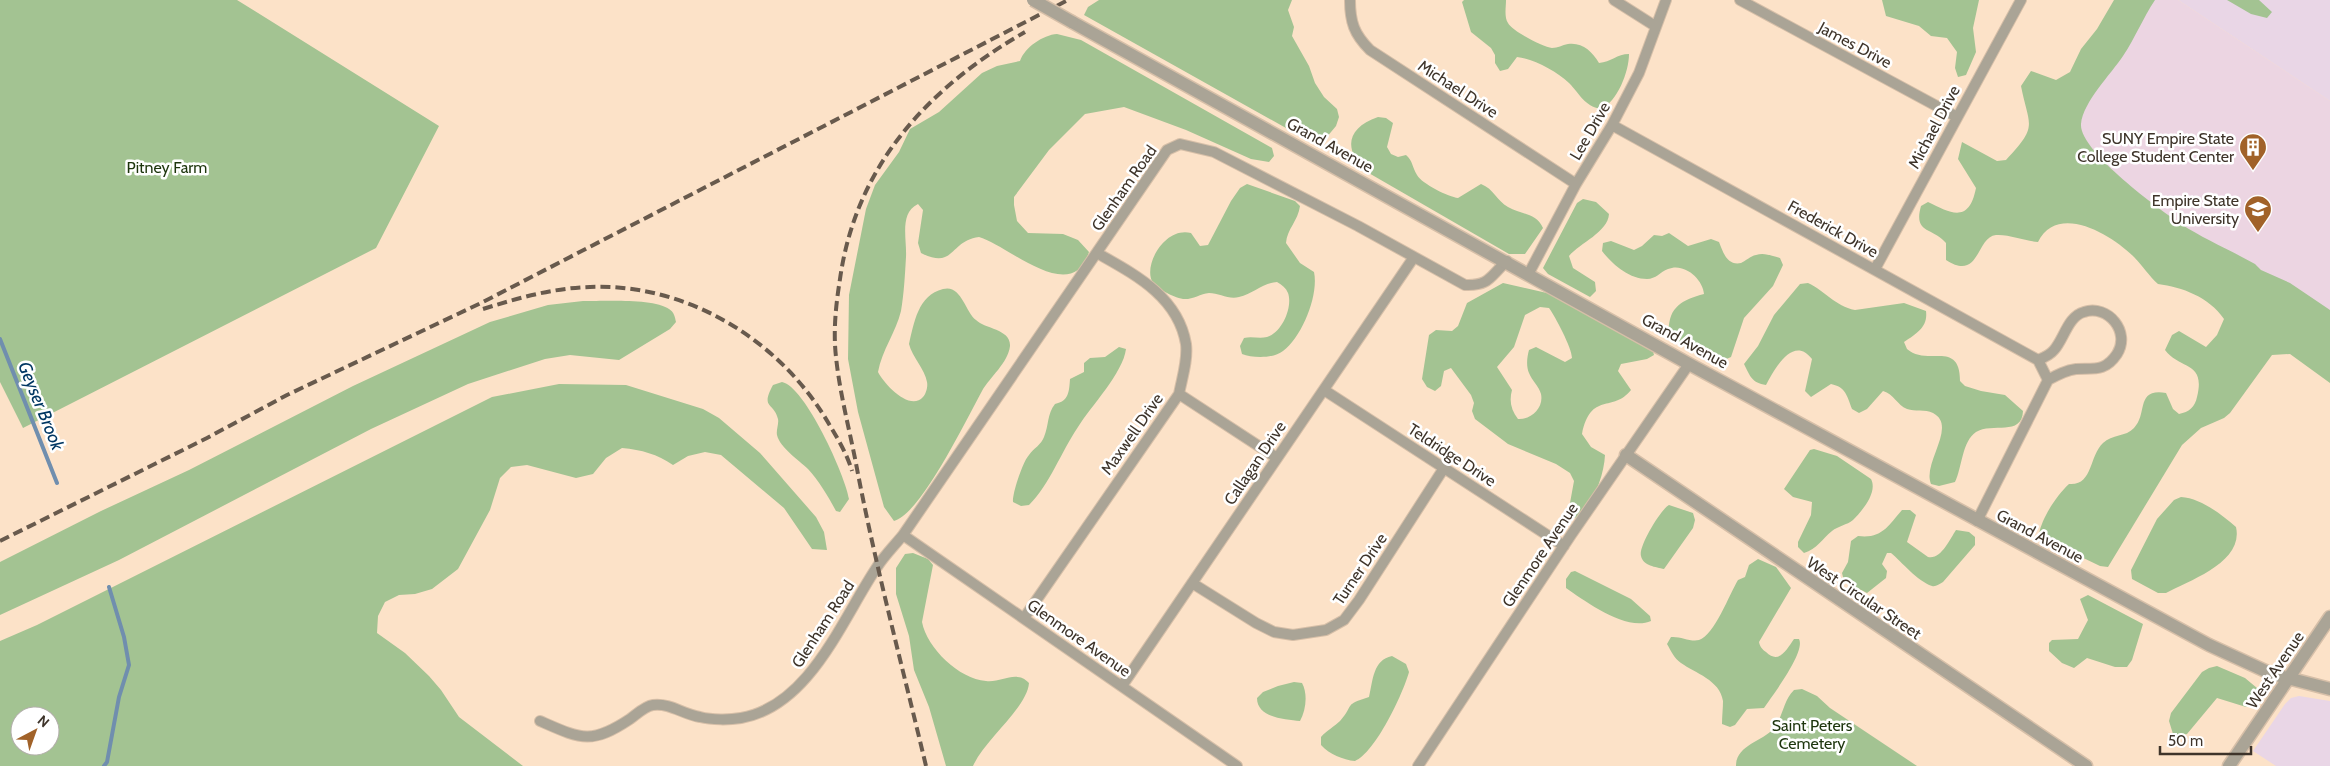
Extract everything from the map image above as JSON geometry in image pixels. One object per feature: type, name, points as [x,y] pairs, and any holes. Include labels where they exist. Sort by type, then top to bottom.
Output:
[{"type":"street","name":"Grand Avenue","points":[[1033,0],[1529,273],[1689,364],[2209,645],[2288,680],[2330,689]]},
{"type":"street","name":"Michael Drive","points":[[1350,0],[1350,19],[1357,37],[1370,50],[1576,184]]},
{"type":"street","points":[[1614,0],[1655,26]]},
{"type":"street","name":"Lee Drive","points":[[1529,273],[1576,184],[1612,125],[1639,73],[1666,0]]},
{"type":"street","name":"James Drive","points":[[1740,0],[1957,117]]},
{"type":"street","name":"Michael Drive","points":[[1875,269],[2021,0]]},
{"type":"street","name":"Frederick Drive","points":[[1612,125],[2038,360]]},
{"type":"street","name":"Glenham Road","points":[[540,721],[579,737],[596,737],[610,732],[650,705],[671,706],[699,717],[741,718],[781,702],[803,682],[816,665],[877,566],[903,535],[1167,150],[1180,144],[1214,152],[1465,285],[1488,282],[1507,261]]},
{"type":"street","name":"Maxwell Drive","points":[[1024,618],[1179,394],[1185,366],[1186,345],[1179,318],[1144,280],[1097,253]]},
{"type":"street","name":"Callagan Drive","points":[[1122,686],[1414,257]]},
{"type":"street","points":[[1977,521],[2048,380],[2062,372],[2077,369],[2091,370],[2106,366],[2118,353],[2121,338],[2117,324],[2109,314],[2097,310],[2082,312],[2070,324],[2063,339],[2052,353],[2038,360],[2048,380]]},
{"type":"street","name":"Glenmore Avenue","points":[[1418,766],[1564,546],[1689,364]]},
{"type":"street","name":"Teldridge Drive","points":[[1324,390],[1564,546]]},
{"type":"street","points":[[1179,394],[1277,458]]},
{"type":"street","name":"West Circular Street","points":[[1626,455],[2086,766]]},
{"type":"street","name":"Turner Drive","points":[[1192,582],[1256,623],[1274,632],[1293,635],[1326,630],[1344,620],[1359,600],[1444,468]]},
{"type":"street","name":"Glenmore Avenue","points":[[903,535],[1237,766]]},
{"type":"street","name":"West Avenue","points":[[2229,766],[2330,617]]},
{"type":"shaded area","name":"Empire State University","points":[[2132,0],[2178,0],[2330,101],[2330,329],[2042,138]]},
{"type":"shaded area","points":[[2178,0],[2330,0],[2330,101]]},
{"type":"shaded area","points":[[2299,696],[2330,701],[2330,766],[2276,766],[2253,751],[2285,704],[2291,698]]},
{"type":"green space","name":"Pitney Farm","points":[[0,0],[237,0],[439,126],[376,248],[23,428],[0,382]]},
{"type":"green space","points":[[1099,0],[1292,0],[1288,10],[1294,27],[1292,36],[1309,66],[1315,83],[1324,97],[1337,109],[1339,117],[1336,126],[1326,138],[1318,142],[1302,137],[1084,15],[1088,7]]},
{"type":"green space","points":[[1464,0],[1506,0],[1505,12],[1508,23],[1528,38],[1548,47],[1554,48],[1568,44],[1578,44],[1590,51],[1599,63],[1629,54],[1627,69],[1617,93],[1601,109],[1586,102],[1558,74],[1530,60],[1517,57],[1508,69],[1500,71],[1495,63],[1495,55],[1491,48],[1471,32],[1462,2]]},
{"type":"green space","points":[[1882,0],[1979,0],[1973,28],[1976,52],[1966,75],[1958,77],[1955,68],[1957,52],[1947,38],[1931,36],[1919,26],[1886,16]]},
{"type":"green space","points":[[2114,0],[2155,0],[2123,56],[2087,107],[2081,124],[2084,135],[2106,164],[2170,217],[2199,235],[2255,264],[2261,270],[2290,283],[2330,310],[2330,383],[2290,354],[2272,355],[2230,413],[2224,418],[2201,428],[2182,445],[2108,567],[2100,566],[2046,540],[2039,534],[2043,521],[2064,489],[2069,484],[2082,480],[2087,475],[2095,455],[2103,443],[2134,428],[2141,416],[2146,398],[2150,394],[2156,392],[2166,393],[2173,409],[2179,414],[2186,412],[2193,406],[2197,397],[2198,377],[2195,372],[2165,350],[2172,335],[2179,331],[2206,347],[2217,335],[2224,319],[2211,305],[2194,294],[2158,284],[2124,248],[2099,232],[2085,226],[2071,223],[2058,224],[2047,230],[2038,242],[1996,235],[1985,243],[1971,262],[1965,266],[1946,260],[1946,243],[1922,226],[1919,215],[1921,206],[1928,202],[1945,210],[1958,213],[1969,207],[1976,188],[1958,159],[1962,142],[1997,161],[2006,160],[2023,139],[2029,125],[2021,86],[2031,71],[2056,80],[2070,72],[2081,49],[2097,29]]},
{"type":"green space","points":[[2227,0],[2259,0],[2272,12],[2267,18],[2251,14]]},
{"type":"green space","points":[[1057,34],[1081,40],[1272,148],[1274,156],[1269,162],[1251,159],[1186,130],[1124,107],[1085,114],[1049,150],[1014,197],[1017,221],[1028,233],[1063,234],[1078,240],[1089,252],[1081,267],[1069,274],[1054,274],[1038,268],[979,237],[969,240],[952,253],[940,258],[921,253],[918,243],[923,210],[918,204],[912,208],[908,214],[905,227],[906,257],[901,311],[880,364],[878,372],[881,377],[891,389],[905,399],[918,401],[924,396],[927,386],[926,377],[909,344],[918,311],[928,297],[943,289],[954,290],[976,320],[1006,336],[1010,346],[1006,358],[985,386],[930,484],[905,515],[894,521],[884,507],[858,412],[848,359],[849,295],[866,209],[875,185],[899,152],[910,129],[939,112],[982,73],[997,66],[1020,61],[1026,51],[1035,43]]},
{"type":"green space","points":[[1378,117],[1386,118],[1393,123],[1387,147],[1391,154],[1398,157],[1406,155],[1420,179],[1430,186],[1442,193],[1458,198],[1481,184],[1508,207],[1536,219],[1543,228],[1525,254],[1509,254],[1367,172],[1354,156],[1351,148],[1352,140],[1354,133],[1359,127]]},
{"type":"green space","points":[[1247,184],[1295,201],[1300,206],[1288,233],[1286,243],[1300,263],[1314,272],[1314,292],[1308,315],[1297,336],[1279,354],[1268,357],[1242,354],[1240,346],[1244,338],[1267,337],[1272,335],[1282,325],[1288,312],[1289,299],[1287,291],[1281,284],[1277,282],[1262,286],[1244,296],[1235,298],[1209,293],[1190,299],[1183,299],[1157,287],[1150,276],[1153,258],[1158,249],[1173,235],[1181,232],[1191,233],[1200,246],[1208,245],[1231,201],[1240,188]]},
{"type":"green space","points":[[1583,199],[1596,202],[1609,214],[1599,232],[1569,256],[1573,268],[1595,282],[1596,291],[1590,297],[1548,274],[1543,268],[1577,203]]},
{"type":"green space","points":[[1669,233],[1688,246],[1711,239],[1719,242],[1726,257],[1736,263],[1741,263],[1759,254],[1780,258],[1783,265],[1773,286],[1744,318],[1731,357],[1722,361],[1690,349],[1669,335],[1670,318],[1677,307],[1682,302],[1704,294],[1703,288],[1692,273],[1674,267],[1665,270],[1653,278],[1640,278],[1627,274],[1602,251],[1603,243],[1611,241],[1634,250],[1642,246],[1654,235],[1662,236]]},
{"type":"green space","points":[[1503,283],[1560,296],[1622,334],[1652,348],[1654,355],[1647,359],[1621,364],[1618,371],[1631,390],[1617,401],[1597,407],[1591,412],[1586,421],[1582,434],[1591,447],[1605,455],[1600,481],[1596,490],[1587,506],[1575,518],[1568,514],[1574,481],[1570,473],[1556,464],[1508,444],[1475,419],[1472,411],[1474,403],[1471,395],[1451,368],[1444,371],[1441,386],[1435,391],[1427,387],[1422,379],[1429,335],[1436,330],[1452,331],[1458,326],[1467,303]],"holes":[[[1540,307],[1549,308],[1566,340],[1572,358],[1565,362],[1536,347],[1529,350],[1528,370],[1540,391],[1541,399],[1538,408],[1532,415],[1518,419],[1511,405],[1512,390],[1497,367],[1514,347],[1525,315]]]},
{"type":"green space","points":[[1808,283],[1836,302],[1855,310],[1904,303],[1926,311],[1923,325],[1904,342],[1907,349],[1915,354],[1924,356],[1949,357],[1955,361],[1959,368],[1960,381],[1965,386],[2005,395],[2023,411],[2021,419],[2012,426],[1983,429],[1971,436],[1965,448],[1955,482],[1939,486],[1931,484],[1930,475],[1942,427],[1940,419],[1933,413],[1907,409],[1887,392],[1883,391],[1867,409],[1859,413],[1852,409],[1843,390],[1831,384],[1811,397],[1805,391],[1812,359],[1805,352],[1798,350],[1791,352],[1785,357],[1766,385],[1757,383],[1744,364],[1758,346],[1774,315],[1800,284]]},
{"type":"green space","points":[[583,301],[628,301],[662,305],[671,310],[676,322],[670,329],[619,360],[570,355],[545,359],[468,384],[371,429],[119,560],[0,615],[0,562],[101,511],[189,470],[353,386],[490,322],[548,305]]},
{"type":"green space","points":[[1119,347],[1126,349],[1119,368],[1078,427],[1043,487],[1029,505],[1021,506],[1013,502],[1016,485],[1024,464],[1029,455],[1043,440],[1052,408],[1055,404],[1060,403],[1066,398],[1070,379],[1084,372],[1084,363],[1090,358],[1105,357]]},
{"type":"green space","points":[[782,382],[791,387],[802,399],[813,415],[833,453],[849,499],[840,512],[836,511],[808,469],[779,440],[777,433],[778,419],[774,410],[769,405],[768,398],[773,385]]},
{"type":"green space","points":[[559,384],[626,385],[703,409],[719,418],[760,453],[816,517],[824,532],[827,550],[812,549],[784,508],[721,455],[705,452],[688,456],[673,465],[649,453],[622,448],[606,458],[593,474],[576,478],[527,465],[511,467],[500,478],[490,510],[458,569],[432,589],[415,594],[399,595],[385,602],[378,616],[377,633],[405,653],[429,676],[459,717],[523,766],[0,766],[0,641],[37,625],[492,397]]},
{"type":"green space","points":[[1814,449],[1837,456],[1871,479],[1873,484],[1871,495],[1853,520],[1834,529],[1816,546],[1804,553],[1798,547],[1798,542],[1811,515],[1812,502],[1793,497],[1784,489],[1810,450]]},
{"type":"green space","points":[[2181,497],[2196,500],[2224,517],[2236,527],[2236,539],[2232,550],[2224,560],[2213,568],[2166,593],[2158,593],[2132,579],[2131,570],[2157,519],[2174,500]]},
{"type":"green space","points":[[1669,505],[1693,513],[1695,520],[1693,528],[1664,569],[1650,566],[1644,562],[1641,551],[1651,529],[1661,513]]},
{"type":"green space","points":[[1902,510],[1910,510],[1916,515],[1907,542],[1928,557],[1933,557],[1941,552],[1956,530],[1969,532],[1975,537],[1975,545],[1943,582],[1935,586],[1926,584],[1891,553],[1887,553],[1882,564],[1887,571],[1886,578],[1867,593],[1844,581],[1842,573],[1848,562],[1851,541],[1858,536],[1873,535],[1884,530]]},
{"type":"green space","points":[[913,553],[928,559],[933,565],[922,622],[930,642],[937,652],[965,675],[976,679],[992,681],[1019,677],[1029,683],[1027,693],[1021,703],[987,745],[973,766],[946,766],[929,707],[914,670],[909,636],[896,594],[896,568],[905,554]]},
{"type":"green space","points":[[1758,559],[1776,567],[1791,588],[1759,642],[1761,648],[1775,657],[1782,654],[1794,639],[1799,639],[1800,645],[1798,654],[1787,674],[1764,708],[1747,709],[1735,725],[1730,727],[1722,724],[1723,701],[1717,688],[1712,682],[1679,661],[1667,644],[1671,637],[1699,640],[1705,637],[1716,623],[1738,580],[1745,577],[1749,565]]},
{"type":"green space","points":[[1575,571],[1631,599],[1650,616],[1651,621],[1641,623],[1618,619],[1584,600],[1566,588],[1566,579],[1571,572]]},
{"type":"green space","points":[[2088,595],[2143,624],[2132,660],[2127,667],[2115,667],[2087,658],[2074,668],[2062,663],[2049,651],[2049,643],[2052,640],[2078,639],[2088,620],[2080,599]]},
{"type":"green space","points":[[1392,656],[1406,664],[1409,672],[1395,708],[1387,722],[1371,747],[1363,756],[1355,761],[1332,754],[1321,745],[1321,737],[1340,721],[1352,704],[1369,697],[1377,666],[1386,658]]},
{"type":"green space","points":[[2217,666],[2245,678],[2257,688],[2255,700],[2246,707],[2217,698],[2187,734],[2179,736],[2173,734],[2169,721],[2171,713],[2202,672]]},
{"type":"green space","points":[[1294,682],[1302,683],[1306,697],[1304,712],[1300,721],[1267,714],[1258,705],[1257,698],[1263,692]]},
{"type":"green space","name":"Saint Peters Cemetery","points":[[1802,689],[1817,696],[1830,708],[1917,766],[1736,766],[1740,753],[1745,748],[1774,728],[1790,694],[1794,690]]},
{"type":"waterway","name":"Geyser Brook","points":[[0,339],[57,483]]},
{"type":"waterway","name":"Geyser Brook","points":[[104,766],[107,762],[119,697],[129,665],[124,637],[109,587]]},
{"type":"railway","points":[[0,541],[207,438],[287,395],[481,303],[1068,0]]},
{"type":"railway","points":[[926,766],[873,547],[840,386],[835,337],[835,318],[840,279],[849,238],[862,200],[880,166],[902,134],[928,105],[957,78],[1025,32]]},
{"type":"railway","points":[[483,309],[522,297],[590,287],[626,288],[662,295],[696,307],[728,323],[758,343],[785,367],[809,394],[829,424],[845,453],[852,471]]},
{"type":"place","name":"SUNY Empire State College Student Center","points":[[2253,171]]},
{"type":"place","name":"Empire State University","points":[[2258,233]]}]
